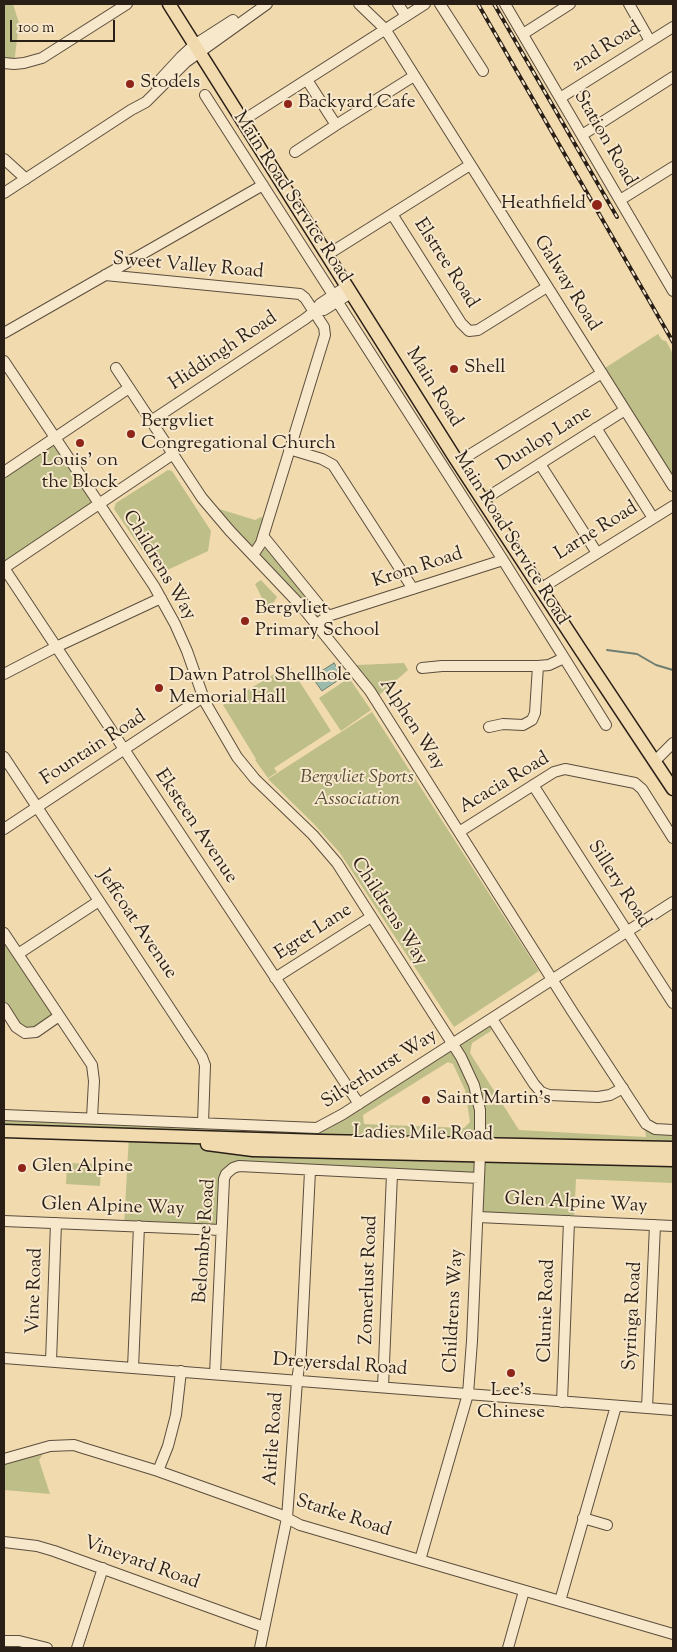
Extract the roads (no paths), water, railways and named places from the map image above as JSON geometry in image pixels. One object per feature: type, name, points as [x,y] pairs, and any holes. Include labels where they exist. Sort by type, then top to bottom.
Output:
[{"type":"main road","name":"Main Road","points":[[169,4],[458,462],[673,789]]},
{"type":"main road","name":"Ladies Mile Road","points":[[4,1131],[480,1150],[673,1160]]},
{"type":"main road","name":"Ladies Mile Road","points":[[480,1150],[673,1148]]},
{"type":"street","points":[[4,63],[24,63],[42,58],[126,4]]},
{"type":"street","points":[[4,193],[131,110],[172,66],[240,16],[262,4]]},
{"type":"street","points":[[196,49],[267,4]]},
{"type":"street","name":"Galway Road","points":[[359,4],[385,29],[673,486]]},
{"type":"street","points":[[398,4],[406,16]]},
{"type":"street","points":[[242,121],[426,4]]},
{"type":"street","points":[[440,4],[483,71]]},
{"type":"street","name":"Station Road","points":[[505,4],[620,200],[672,284]]},
{"type":"street","points":[[523,34],[570,4]]},
{"type":"street","points":[[628,4],[650,41]]},
{"type":"street","name":"2nd Road","points":[[560,98],[673,27]]},
{"type":"street","points":[[295,152],[414,76]]},
{"type":"street","points":[[582,135],[673,77]]},
{"type":"street","points":[[307,80],[336,125]]},
{"type":"street","name":"Main Road Service Road","points":[[205,95],[503,560],[606,725]]},
{"type":"street","points":[[4,159],[26,179]]},
{"type":"street","points":[[327,255],[470,166]]},
{"type":"street","points":[[620,200],[673,167]]},
{"type":"street","points":[[105,275],[263,185]]},
{"type":"street","points":[[274,204],[288,194]]},
{"type":"street","name":"Elstree Road","points":[[392,214],[461,323],[469,331],[478,330],[547,287]]},
{"type":"street","name":"Sweet Valley Road","points":[[4,333],[105,275],[300,294],[305,298],[315,311],[326,332],[261,543],[252,555]]},
{"type":"street","name":"Hiddingh Road","points":[[151,421],[315,311],[324,310],[335,298],[349,289]]},
{"type":"street","name":"Childrens Way","points":[[4,362],[161,598],[183,642],[203,697],[237,757],[255,779],[319,842],[344,875],[453,1044],[468,1070],[478,1098],[480,1150],[478,1217],[468,1394],[420,1560]]},
{"type":"street","name":"Alphen Way","points":[[116,368],[202,498],[230,532],[292,595],[370,691],[646,1124],[655,1129],[673,1130]]},
{"type":"street","points":[[458,462],[602,373]]},
{"type":"street","points":[[4,472],[129,388]]},
{"type":"street","name":"Dunlop Lane","points":[[483,500],[625,410]]},
{"type":"street","points":[[596,428],[653,518]]},
{"type":"street","points":[[289,449],[322,459],[333,465],[413,589]]},
{"type":"street","points":[[4,568],[173,454]]},
{"type":"street","points":[[540,464],[596,553]]},
{"type":"street","name":"Larne Road","points":[[540,589],[673,506]]},
{"type":"street","points":[[263,536],[328,616]]},
{"type":"street","name":"Krom Road","points":[[316,624],[328,616],[503,560]]},
{"type":"street","name":"Eksteen Avenue","points":[[4,568],[359,1104]]},
{"type":"street","points":[[4,674],[56,647],[161,598]]},
{"type":"street","points":[[422,668],[442,666],[538,666],[549,665],[564,658]]},
{"type":"street","points":[[489,727],[503,724],[522,725],[532,720],[535,713],[538,666]]},
{"type":"street","name":"Fountain Road","points":[[4,829],[203,697]]},
{"type":"street","points":[[655,761],[673,743]]},
{"type":"street","name":"Jeffcoat Avenue","points":[[4,757],[202,1057],[205,1065],[202,1123]]},
{"type":"street","name":"Acacia Road","points":[[459,832],[554,772],[565,768],[635,783],[673,838]]},
{"type":"street","name":"Sillery Road","points":[[533,785],[673,1003]]},
{"type":"street","points":[[18,954],[98,901]]},
{"type":"street","name":"Silverhurst Way","points":[[4,1115],[310,1129],[325,1125],[673,902]]},
{"type":"street","name":"Egret Lane","points":[[275,978],[371,917]]},
{"type":"street","points":[[4,933],[92,1065],[94,1081],[92,1118]]},
{"type":"street","points":[[4,1008],[16,1027],[25,1033],[36,1032],[59,1016]]},
{"type":"street","points":[[492,1019],[541,1092],[549,1095],[598,1097],[610,1095],[623,1088]]},
{"type":"street","name":"Belombre Road","points":[[215,1374],[224,1179],[229,1170],[239,1166],[310,1171]]},
{"type":"street","points":[[310,1171],[479,1178]]},
{"type":"street","name":"Airlie Road","points":[[260,1648],[286,1518],[301,1352],[310,1171]]},
{"type":"street","name":"Zomerlust Road","points":[[384,1387],[392,1174]]},
{"type":"street","name":"Glen Alpine Way","points":[[478,1217],[673,1226]]},
{"type":"street","name":"Glen Alpine Way","points":[[4,1221],[221,1230]]},
{"type":"street","name":"Clunie Road","points":[[562,1402],[569,1221]]},
{"type":"street","name":"Vine Road","points":[[51,1361],[56,1223]]},
{"type":"street","name":"Syringa Road","points":[[647,1408],[655,1225]]},
{"type":"street","points":[[133,1368],[139,1226]]},
{"type":"street","name":"Dreyersdal Road","points":[[4,1358],[673,1410]]},
{"type":"street","points":[[158,1471],[168,1446],[176,1415],[181,1371]]},
{"type":"street","points":[[560,1601],[616,1406]]},
{"type":"street","name":"Starke Road","points":[[4,1459],[50,1446],[74,1446],[158,1471],[286,1518],[300,1525],[673,1634]]},
{"type":"street","points":[[583,1518],[607,1525]]},
{"type":"street","name":"Vineyard Road","points":[[4,1542],[46,1548],[264,1628]]},
{"type":"street","points":[[77,1648],[104,1568]]},
{"type":"street","points":[[508,1648],[524,1591]]},
{"type":"street","points":[[4,1642],[19,1642],[47,1648]]},
{"type":"waterway","points":[[607,650],[637,654],[656,665],[673,670]]},
{"type":"railway","points":[[478,4],[673,342]]},
{"type":"railway","points":[[494,4],[617,217]]},
{"type":"place","name":"Stodels","points":[[130,84]]},
{"type":"place","name":"Backyard Cafe","points":[[288,104]]},
{"type":"place","name":"Heathfield","points":[[597,205]]},
{"type":"place","name":"Shell","points":[[454,369]]},
{"type":"place","name":"Bergvliet Congregational Church","points":[[131,434]]},
{"type":"place","name":"Louis' on the Block","points":[[80,443]]},
{"type":"place","name":"Bergvliet Primary School","points":[[245,621]]},
{"type":"place","name":"Dawn Patrol Shellhole Memorial Hall","points":[[159,688]]},
{"type":"place","name":"Saint Martin's","points":[[426,1100]]},
{"type":"place","name":"Glen Alpine","points":[[22,1168]]},
{"type":"place","name":"Lee's Chinese","points":[[511,1373]]},
{"type":"park label","name":"Bergvliet Sports Association","points":[[357,790]]}]
